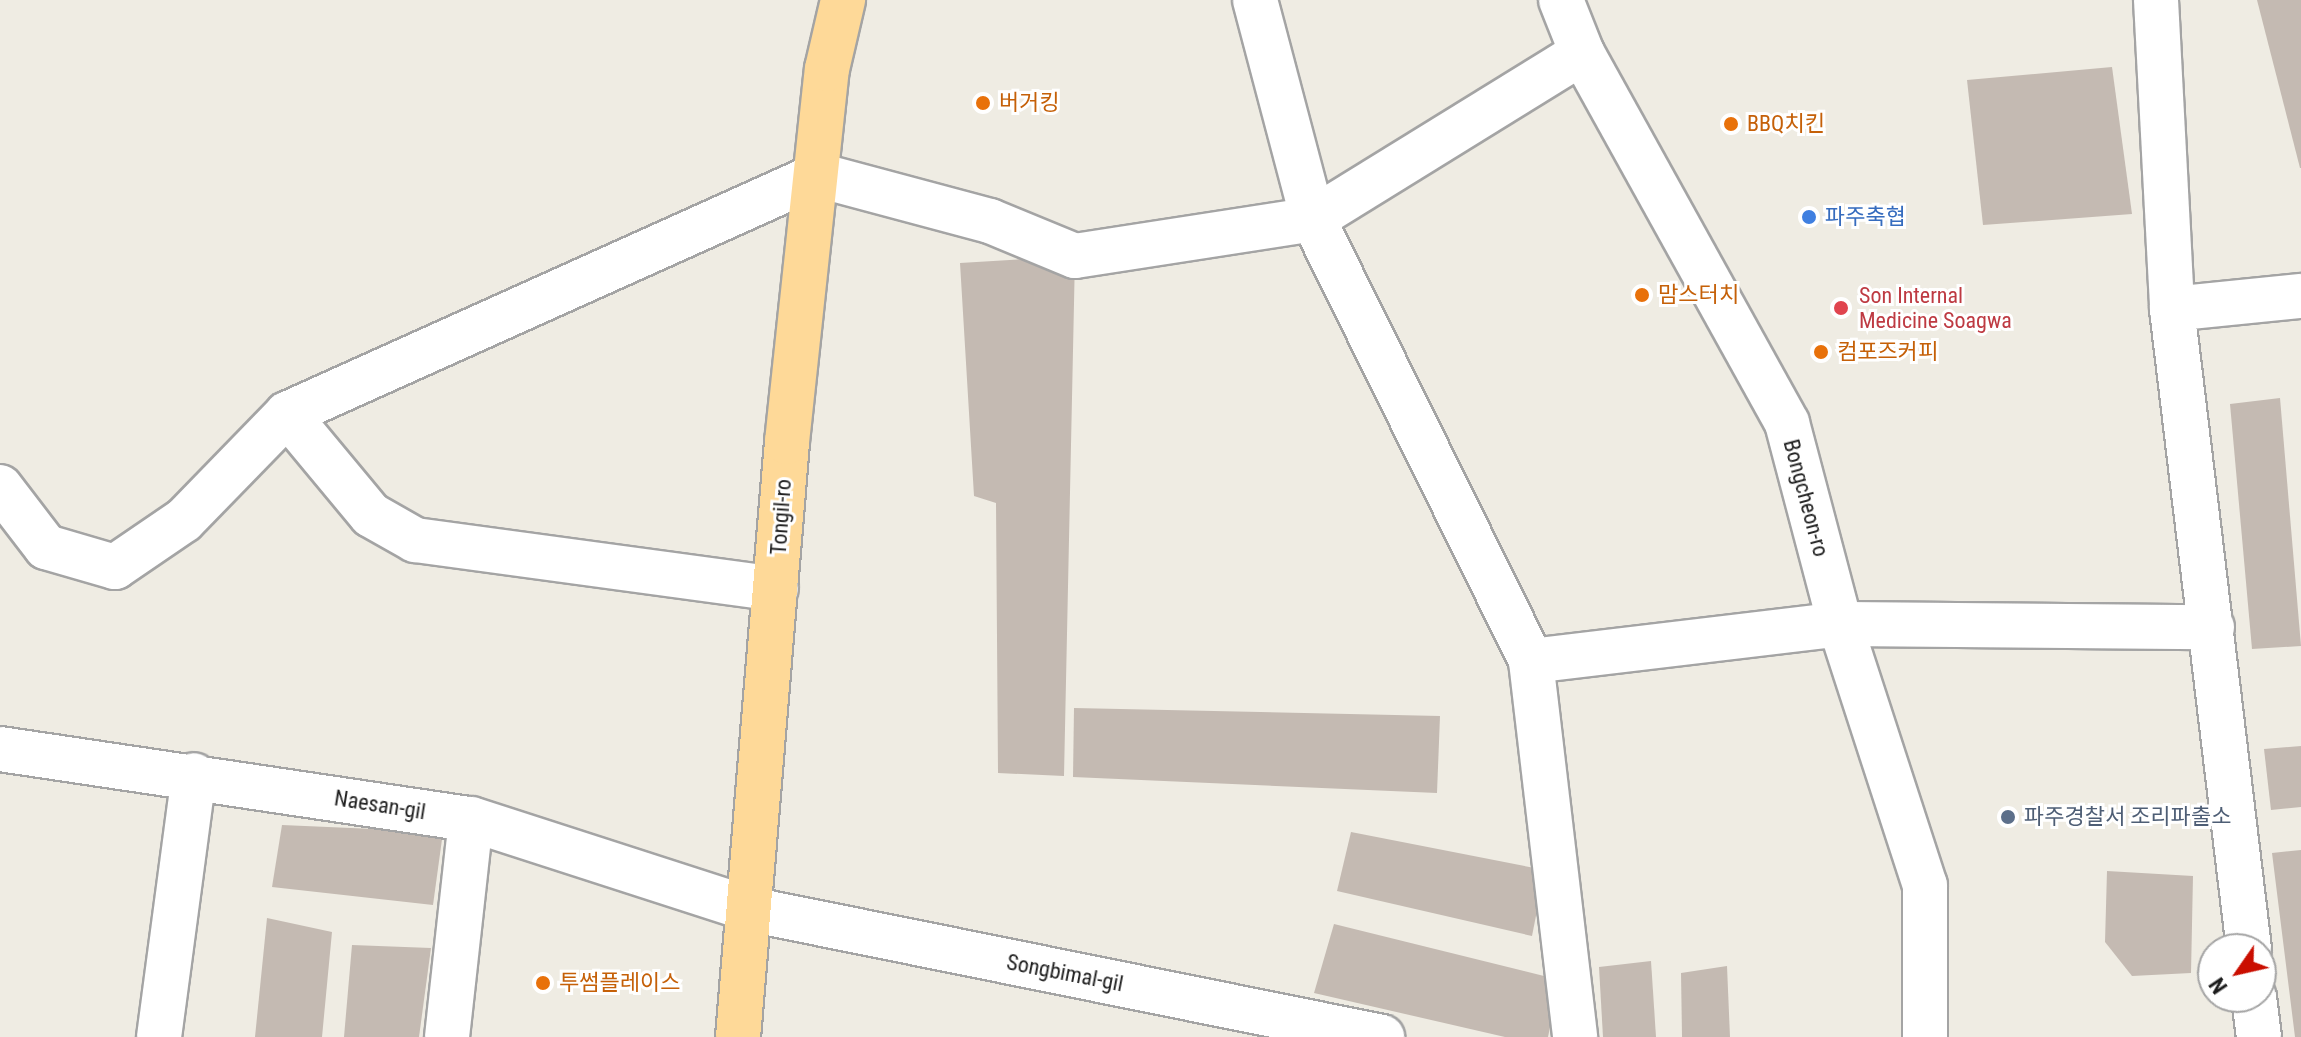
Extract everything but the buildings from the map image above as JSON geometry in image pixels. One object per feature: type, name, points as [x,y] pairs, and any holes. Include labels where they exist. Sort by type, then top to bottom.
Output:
[{"type":"main road","name":"Tongil-ro","points":[[738,1037],[776,589],[827,69],[843,0]]},
{"type":"street","points":[[1255,0],[1313,219],[1531,661],[1575,1037]]},
{"type":"street","name":"Bongcheon-ro","points":[[1561,0],[1582,53],[1787,423],[1840,624],[1925,885],[1925,1037]]},
{"type":"street","points":[[2156,0],[2172,309],[2247,933]]},
{"type":"street","points":[[0,487],[46,547],[115,567],[184,520],[287,414],[818,175],[990,221],[1075,256],[1313,219],[1582,53]]},
{"type":"street","points":[[2172,309],[2301,296]]},
{"type":"street","points":[[287,414],[371,515],[415,540],[776,589]]},
{"type":"street","points":[[1531,661],[1840,624],[2212,627]]},
{"type":"street","name":"Naesan-gil","points":[[0,749],[194,775],[471,819],[749,909]]},
{"type":"street","points":[[159,1037],[194,775]]},
{"type":"street","points":[[447,1037],[471,819]]},
{"type":"street","name":"Songbimal-gil","points":[[749,909],[1382,1037]]},
{"type":"street","points":[[2256,1013],[2259,1037]]},
{"type":"place","name":"버거킹","points":[[983,103]]},
{"type":"place","name":"BBQ치킨","points":[[1731,124]]},
{"type":"place","name":"파주축협","points":[[1809,217]]},
{"type":"place","name":"맘스터치","points":[[1642,295]]},
{"type":"place","name":"Son Internal Medicine Soagwa","points":[[1841,308]]},
{"type":"place","name":"컴포즈커피","points":[[1821,352]]},
{"type":"place","name":"파주경찰서 조리파출소","points":[[2008,817]]},
{"type":"place","name":"투썸플레이스","points":[[543,983]]}]
